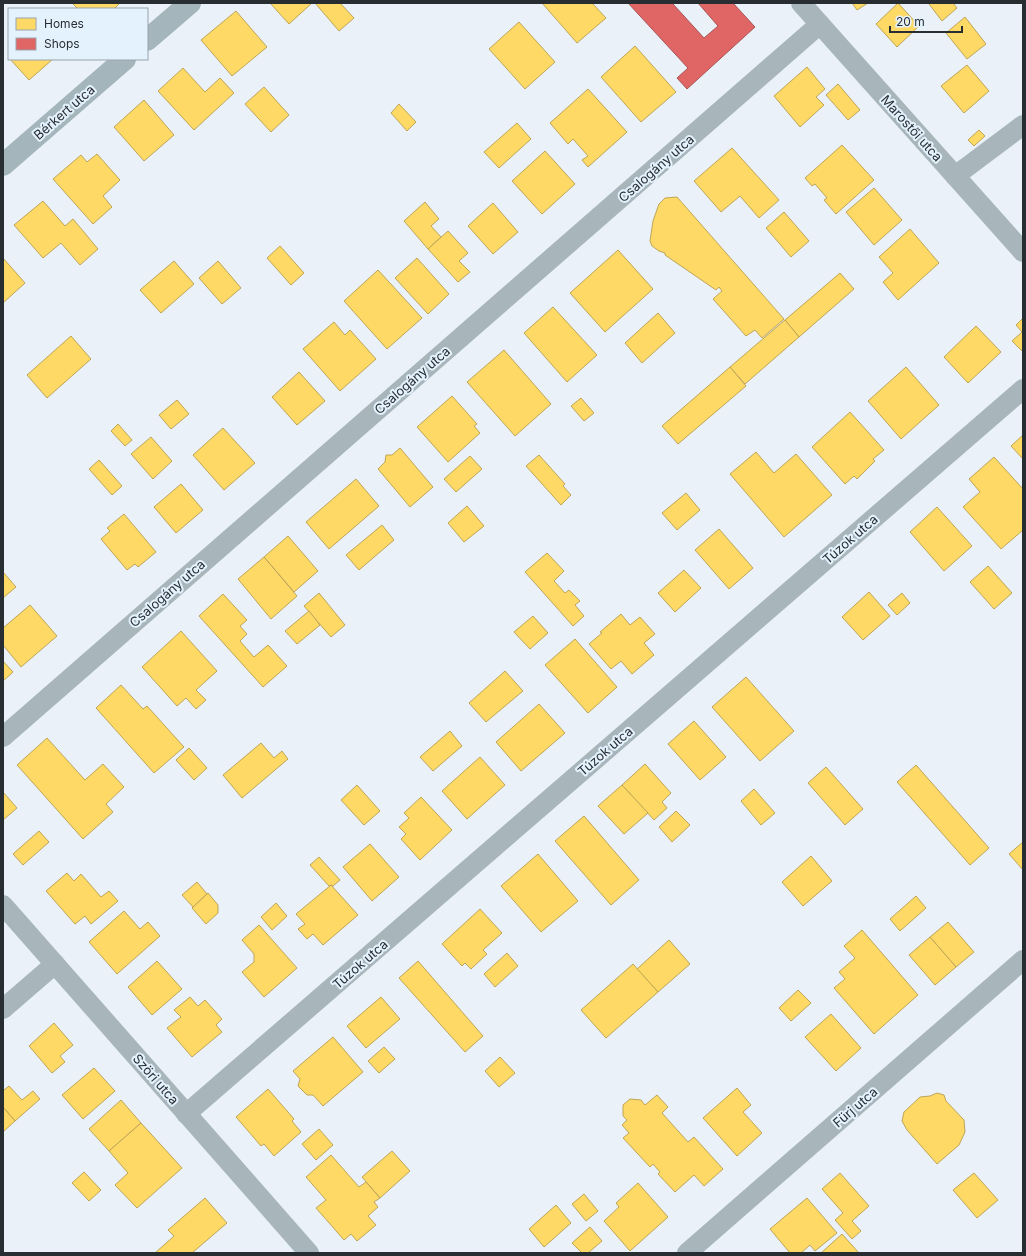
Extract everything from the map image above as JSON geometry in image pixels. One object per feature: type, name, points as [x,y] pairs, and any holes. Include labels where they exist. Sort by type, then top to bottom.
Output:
[{"type":"street","points":[[148,39],[190,3]]},
{"type":"street","name":"Marostői utca","points":[[801,3],[1023,252]]},
{"type":"street","name":"Csalogány utca","points":[[3,737],[820,24]]},
{"type":"street","name":"Bérkert utca","points":[[3,165],[124,60]]},
{"type":"street","points":[[955,176],[1023,125]]},
{"type":"street","name":"Túzok utca","points":[[186,1114],[1023,389]]},
{"type":"street","name":"Szöri utca","points":[[3,905],[309,1253]]},
{"type":"street","name":"Fürj utca","points":[[687,1253],[1023,960]]},
{"type":"street","points":[[3,1009],[55,964]]},
{"type":"building: Homes","points":[[72,3],[120,3],[115,8],[77,8]]},
{"type":"building: Homes","points":[[270,3],[312,3],[289,24]]},
{"type":"building: Homes","points":[[315,3],[340,3],[354,18],[339,31]]},
{"type":"building: Homes","points":[[542,3],[592,3],[606,18],[577,43]]},
{"type":"building: Homes","points":[[852,3],[868,3],[857,10]]},
{"type":"building: Homes","points":[[898,3],[919,26],[897,47],[876,24]]},
{"type":"building: Homes","points":[[953,3],[957,8],[942,21],[929,4]]},
{"type":"building: Homes","points":[[236,11],[267,47],[232,76],[201,40]]},
{"type":"building: Homes","points":[[965,17],[986,44],[967,59],[946,33]]},
{"type":"building: Homes","points":[[519,22],[555,62],[525,89],[489,49]]},
{"type":"building: Homes","points":[[635,46],[676,92],[641,122],[601,77]]},
{"type":"building: Homes","points":[[11,60],[52,60],[29,80]]},
{"type":"building: Homes","points":[[967,65],[989,91],[964,113],[941,86]]},
{"type":"building: Homes","points":[[807,67],[825,89],[816,97],[824,105],[800,127],[774,96]]},
{"type":"building: Homes","points":[[183,68],[205,92],[220,78],[234,93],[194,130],[158,91]]},
{"type":"building: Homes","points":[[838,84],[860,110],[848,120],[826,95]]},
{"type":"building: Homes","points":[[264,87],[289,115],[271,132],[245,104]]},
{"type":"building: Homes","points":[[588,89],[627,132],[588,167],[582,160],[588,156],[573,139],[568,144],[550,123]]},
{"type":"building: Homes","points":[[144,100],[174,135],[144,161],[114,127]]},
{"type":"building: Homes","points":[[399,104],[416,122],[407,131],[391,113]]},
{"type":"building: Homes","points":[[517,123],[531,139],[499,168],[484,152]]},
{"type":"building: Homes","points":[[979,130],[985,136],[974,146],[968,140]]},
{"type":"building: Homes","points":[[842,145],[874,180],[836,214],[824,200],[827,198],[815,184],[812,186],[805,178]]},
{"type":"building: Homes","points":[[732,148],[779,200],[759,218],[740,196],[721,212],[694,181]]},
{"type":"building: Homes","points":[[545,151],[575,184],[542,214],[512,181]]},
{"type":"building: Homes","points":[[97,154],[120,180],[103,196],[112,207],[93,224],[53,179],[81,155],[87,162]]},
{"type":"building: Homes","points":[[874,188],[902,220],[874,245],[846,212]]},
{"type":"building: Homes","points":[[677,197],[784,319],[762,338],[755,330],[746,336],[713,299],[722,291],[719,287],[716,290],[665,255],[665,253],[652,246],[650,241],[653,221],[659,204],[665,198]]},
{"type":"building: Homes","points":[[43,201],[65,226],[73,219],[98,249],[80,265],[61,243],[43,258],[14,225]]},
{"type":"building: Homes","points":[[425,202],[439,219],[431,226],[441,237],[428,249],[404,221]]},
{"type":"building: Homes","points":[[493,203],[518,232],[493,254],[468,226]]},
{"type":"building: Homes","points":[[784,212],[809,241],[791,257],[766,228]]},
{"type":"building: Homes","points":[[910,229],[939,263],[898,300],[883,282],[893,273],[879,257]]},
{"type":"building: Homes","points":[[448,231],[468,253],[459,261],[470,272],[458,282],[428,249]]},
{"type":"building: Homes","points":[[280,246],[304,273],[291,285],[267,258]]},
{"type":"building: Homes","points":[[618,250],[653,289],[605,332],[570,293]]},
{"type":"building: Homes","points":[[3,258],[25,283],[3,303]]},
{"type":"building: Homes","points":[[417,258],[449,294],[428,314],[395,278]]},
{"type":"building: Homes","points":[[174,261],[194,284],[161,313],[140,290]]},
{"type":"building: Homes","points":[[218,261],[241,288],[222,304],[199,278]]},
{"type":"building: Homes","points":[[378,270],[422,318],[387,349],[344,301]]},
{"type":"building: Homes","points":[[840,273],[854,289],[799,337],[785,320]]},
{"type":"building: Homes","points":[[553,307],[597,355],[567,382],[524,333]]},
{"type":"building: Homes","points":[[658,313],[675,333],[642,363],[625,343]]},
{"type":"building: Homes","points":[[1023,318],[1023,352],[1012,341],[1022,332],[1016,325]]},
{"type":"building: Homes","points":[[785,320],[799,337],[745,384],[730,367]]},
{"type":"building: Homes","points":[[334,322],[345,335],[350,330],[376,359],[340,391],[303,349]]},
{"type":"building: Homes","points":[[976,326],[1001,352],[968,383],[944,357]]},
{"type":"building: Homes","points":[[71,336],[91,359],[47,398],[27,375]]},
{"type":"building: Homes","points":[[504,350],[551,404],[515,436],[467,382]]},
{"type":"building: Homes","points":[[730,367],[746,386],[678,444],[662,426]]},
{"type":"building: Homes","points":[[906,367],[939,405],[901,439],[868,401]]},
{"type":"building: Homes","points":[[299,372],[325,401],[297,425],[272,397]]},
{"type":"building: Homes","points":[[452,396],[477,424],[474,426],[480,433],[448,462],[417,427]]},
{"type":"building: Homes","points":[[581,398],[594,413],[584,421],[571,406]]},
{"type":"building: Homes","points":[[177,400],[189,414],[171,429],[159,415]]},
{"type":"building: Homes","points":[[850,412],[884,450],[873,459],[875,461],[857,479],[854,476],[845,484],[812,447]]},
{"type":"building: Homes","points":[[118,424],[132,440],[125,446],[111,431]]},
{"type":"building: Homes","points":[[223,428],[255,463],[224,490],[193,455]]},
{"type":"building: Homes","points":[[1023,435],[1023,459],[1011,446]]},
{"type":"building: Homes","points":[[151,437],[172,461],[153,479],[131,454]]},
{"type":"building: Homes","points":[[400,448],[433,487],[410,507],[378,469],[385,462],[386,455],[392,455]]},
{"type":"building: Homes","points":[[756,452],[774,473],[796,454],[832,495],[784,537],[730,474]]},
{"type":"building: Homes","points":[[539,455],[565,484],[563,486],[571,495],[561,505],[526,466]]},
{"type":"building: Homes","points":[[470,456],[482,469],[456,492],[444,479]]},
{"type":"building: Homes","points":[[994,457],[1023,489],[1023,530],[1001,549],[963,507],[980,492],[969,479]]},
{"type":"building: Homes","points":[[99,460],[122,486],[112,495],[89,469]]},
{"type":"building: Homes","points":[[356,479],[379,506],[329,549],[306,522]]},
{"type":"building: Homes","points":[[181,484],[203,510],[176,533],[154,507]]},
{"type":"building: Homes","points":[[686,493],[700,510],[677,530],[662,513]]},
{"type":"building: Homes","points":[[467,506],[484,526],[464,542],[448,523]]},
{"type":"building: Homes","points":[[937,507],[972,546],[944,571],[910,532]]},
{"type":"building: Homes","points":[[124,514],[156,552],[138,567],[135,564],[127,570],[101,539],[110,531],[107,528]]},
{"type":"building: Homes","points":[[382,525],[394,540],[359,570],[346,555]]},
{"type":"building: Homes","points":[[719,529],[753,568],[729,589],[695,550]]},
{"type":"building: Homes","points":[[288,536],[318,571],[294,592],[264,557]]},
{"type":"building: Homes","points":[[547,553],[564,571],[554,581],[565,593],[569,590],[580,601],[575,605],[584,616],[573,626],[525,572]]},
{"type":"building: Homes","points":[[264,557],[297,596],[271,619],[238,579]]},
{"type":"building: Homes","points":[[988,566],[1012,593],[994,609],[970,582]]},
{"type":"building: Homes","points":[[684,570],[701,588],[675,612],[658,593]]},
{"type":"building: Homes","points":[[3,572],[16,587],[3,598]]},
{"type":"building: Homes","points":[[869,592],[890,616],[863,640],[842,617]]},
{"type":"building: Homes","points":[[319,593],[345,625],[331,637],[304,606]]},
{"type":"building: Homes","points":[[902,593],[910,603],[897,615],[888,605]]},
{"type":"building: Homes","points":[[223,594],[247,620],[240,626],[247,634],[240,641],[254,657],[268,645],[287,666],[263,687],[199,616]]},
{"type":"building: Homes","points":[[30,605],[57,636],[21,667],[3,645],[3,628]]},
{"type":"building: Homes","points":[[309,611],[320,625],[297,644],[285,631]]},
{"type":"building: Homes","points":[[621,614],[630,625],[640,617],[655,634],[644,643],[654,655],[632,674],[621,661],[611,669],[589,644],[602,633],[600,632]]},
{"type":"building: Homes","points":[[533,616],[548,633],[530,649],[514,632]]},
{"type":"building: Homes","points":[[181,631],[217,671],[196,690],[206,700],[196,709],[186,698],[177,706],[142,667]]},
{"type":"building: Homes","points":[[575,639],[617,687],[588,713],[545,665]]},
{"type":"building: Homes","points":[[3,661],[13,672],[3,681]]},
{"type":"building: Homes","points":[[505,671],[523,691],[486,722],[469,703]]},
{"type":"building: Homes","points":[[746,677],[794,731],[760,761],[712,707]]},
{"type":"building: Homes","points":[[121,685],[143,709],[147,706],[184,747],[154,773],[96,708]]},
{"type":"building: Homes","points":[[539,704],[565,733],[521,771],[496,742]]},
{"type":"building: Homes","points":[[694,721],[726,757],[700,780],[668,744]]},
{"type":"building: Homes","points":[[450,731],[462,746],[433,771],[420,757]]},
{"type":"building: Homes","points":[[47,738],[85,780],[103,764],[124,787],[106,804],[113,812],[83,839],[17,765]]},
{"type":"building: Homes","points":[[261,743],[274,758],[282,751],[288,759],[242,798],[223,775]]},
{"type":"building: Homes","points":[[189,748],[207,768],[194,780],[176,760]]},
{"type":"building: Homes","points":[[480,757],[505,785],[467,819],[442,791]]},
{"type":"building: Homes","points":[[645,764],[671,793],[662,802],[667,808],[654,820],[622,785]]},
{"type":"building: Homes","points":[[916,765],[989,848],[970,865],[897,782]]},
{"type":"building: Homes","points":[[826,767],[863,809],[845,825],[808,783]]},
{"type":"building: Homes","points":[[357,785],[380,811],[364,825],[341,800]]},
{"type":"building: Homes","points":[[622,785],[648,813],[624,834],[598,806]]},
{"type":"building: Homes","points":[[754,789],[775,813],[761,825],[741,801]]},
{"type":"building: Homes","points":[[3,792],[17,808],[3,820]]},
{"type":"building: Homes","points":[[421,797],[452,830],[420,860],[401,839],[406,834],[399,827],[409,818],[404,813]]},
{"type":"building: Homes","points":[[676,811],[690,825],[672,842],[659,827]]},
{"type":"building: Homes","points":[[584,816],[639,880],[611,905],[555,841]]},
{"type":"building: Homes","points":[[39,831],[49,842],[23,865],[13,854]]},
{"type":"building: Homes","points":[[1023,842],[1023,870],[1009,854]]},
{"type":"building: Homes","points":[[370,844],[399,877],[372,901],[343,867]]},
{"type":"building: Homes","points":[[538,854],[578,901],[541,932],[501,886]]},
{"type":"building: Homes","points":[[811,856],[832,881],[803,906],[782,882]]},
{"type":"building: Homes","points":[[319,857],[340,880],[333,886],[329,886],[310,865]]},
{"type":"building: Homes","points":[[67,873],[74,881],[81,874],[101,897],[109,891],[118,901],[91,924],[85,916],[75,924],[46,891]]},
{"type":"building: Homes","points":[[197,882],[207,894],[193,907],[182,895]]},
{"type":"building: Homes","points":[[331,885],[358,915],[323,945],[313,934],[307,939],[298,929],[305,924],[296,914]]},
{"type":"building: Homes","points":[[208,893],[218,905],[218,913],[206,924],[192,908]]},
{"type":"building: Homes","points":[[916,896],[926,908],[900,931],[890,919]]},
{"type":"building: Homes","points":[[276,903],[287,916],[272,930],[261,917]]},
{"type":"building: Homes","points":[[480,909],[502,933],[483,950],[487,954],[471,969],[465,963],[462,966],[442,944]]},
{"type":"building: Homes","points":[[124,911],[140,929],[148,922],[160,936],[117,974],[89,942]]},
{"type":"building: Homes","points":[[948,922],[974,952],[956,967],[930,937]]},
{"type":"building: Homes","points":[[259,925],[297,968],[264,997],[242,972],[254,962],[254,954],[242,940]]},
{"type":"building: Homes","points":[[862,930],[918,995],[874,1034],[834,988],[845,979],[839,972],[855,958],[844,946]]},
{"type":"building: Homes","points":[[930,937],[956,967],[935,985],[909,955]]},
{"type":"building: Homes","points":[[669,940],[690,964],[658,992],[637,969]]},
{"type":"building: Homes","points":[[507,953],[518,966],[495,987],[484,974]]},
{"type":"building: Homes","points":[[157,961],[182,989],[152,1015],[128,987]]},
{"type":"building: Homes","points":[[418,961],[483,1036],[465,1052],[399,978]]},
{"type":"building: Homes","points":[[633,964],[658,992],[606,1038],[581,1010]]},
{"type":"building: Homes","points":[[798,990],[811,1003],[791,1021],[779,1008]]},
{"type":"building: Homes","points":[[190,997],[198,1006],[205,1000],[222,1019],[216,1025],[222,1032],[192,1057],[167,1028],[181,1017],[174,1010]]},
{"type":"building: Homes","points":[[381,997],[400,1019],[366,1048],[347,1026]]},
{"type":"building: Homes","points":[[831,1014],[861,1048],[836,1071],[805,1037]]},
{"type":"building: Homes","points":[[54,1023],[73,1045],[60,1056],[65,1062],[52,1073],[29,1046]]},
{"type":"building: Homes","points":[[333,1037],[363,1072],[323,1106],[313,1095],[307,1095],[298,1086],[300,1079],[293,1071]]},
{"type":"building: Homes","points":[[384,1047],[395,1059],[379,1073],[368,1061]]},
{"type":"building: Homes","points":[[500,1057],[515,1073],[499,1087],[485,1071]]},
{"type":"building: Homes","points":[[94,1068],[115,1091],[83,1119],[62,1095]]},
{"type":"building: Homes","points":[[9,1086],[22,1100],[33,1091],[40,1099],[15,1121],[3,1107],[3,1091]]},
{"type":"building: Homes","points":[[737,1088],[751,1105],[743,1112],[762,1133],[737,1156],[703,1118]]},
{"type":"building: Homes","points":[[268,1089],[294,1119],[292,1121],[301,1132],[274,1156],[264,1144],[261,1146],[236,1117]]},
{"type":"building: Homes","points":[[937,1093],[944,1095],[946,1101],[964,1120],[965,1132],[959,1145],[937,1164],[907,1130],[902,1121],[904,1112],[920,1097],[930,1096]]},
{"type":"building: Homes","points":[[657,1095],[668,1107],[662,1113],[688,1142],[694,1137],[723,1169],[704,1186],[694,1175],[675,1192],[658,1174],[660,1172],[653,1164],[650,1167],[623,1138],[629,1133],[622,1125],[627,1120],[623,1116],[623,1105],[630,1099],[641,1100],[645,1105]]},
{"type":"building: Homes","points":[[121,1100],[141,1123],[109,1151],[89,1129]]},
{"type":"building: Homes","points":[[3,1107],[15,1121],[3,1132]]},
{"type":"building: Homes","points":[[141,1123],[182,1168],[137,1208],[115,1185],[128,1173],[109,1151]]},
{"type":"building: Homes","points":[[319,1129],[333,1145],[316,1160],[302,1144]]},
{"type":"building: Homes","points":[[392,1151],[410,1171],[380,1198],[362,1177]]},
{"type":"building: Homes","points":[[331,1155],[359,1187],[366,1182],[380,1198],[374,1202],[378,1207],[368,1216],[376,1225],[357,1241],[351,1234],[344,1240],[316,1208],[326,1200],[306,1177]]},
{"type":"building: Homes","points":[[84,1172],[101,1190],[89,1201],[72,1183]]},
{"type":"building: Homes","points":[[840,1173],[869,1206],[852,1221],[861,1231],[852,1239],[835,1220],[843,1213],[822,1189]]},
{"type":"building: Homes","points":[[974,1173],[998,1200],[977,1218],[953,1190]]},
{"type":"building: Homes","points":[[638,1183],[668,1217],[630,1251],[604,1221],[619,1207],[616,1203]]},
{"type":"building: Homes","points":[[584,1194],[598,1211],[586,1221],[572,1204]]},
{"type":"building: Homes","points":[[205,1198],[227,1223],[192,1253],[155,1253],[174,1236],[168,1230]]},
{"type":"building: Homes","points":[[807,1198],[837,1233],[815,1251],[810,1245],[801,1253],[790,1253],[770,1229]]},
{"type":"building: Homes","points":[[556,1205],[571,1223],[544,1247],[529,1229]]},
{"type":"building: Homes","points":[[590,1227],[602,1241],[588,1253],[582,1253],[572,1243]]},
{"type":"building: Homes","points":[[842,1234],[859,1253],[821,1253]]},
{"type":"building: Shops","points":[[628,3],[675,3],[673,4],[704,38],[718,26],[698,3],[733,3],[755,27],[687,89],[677,78],[688,68]]}]
